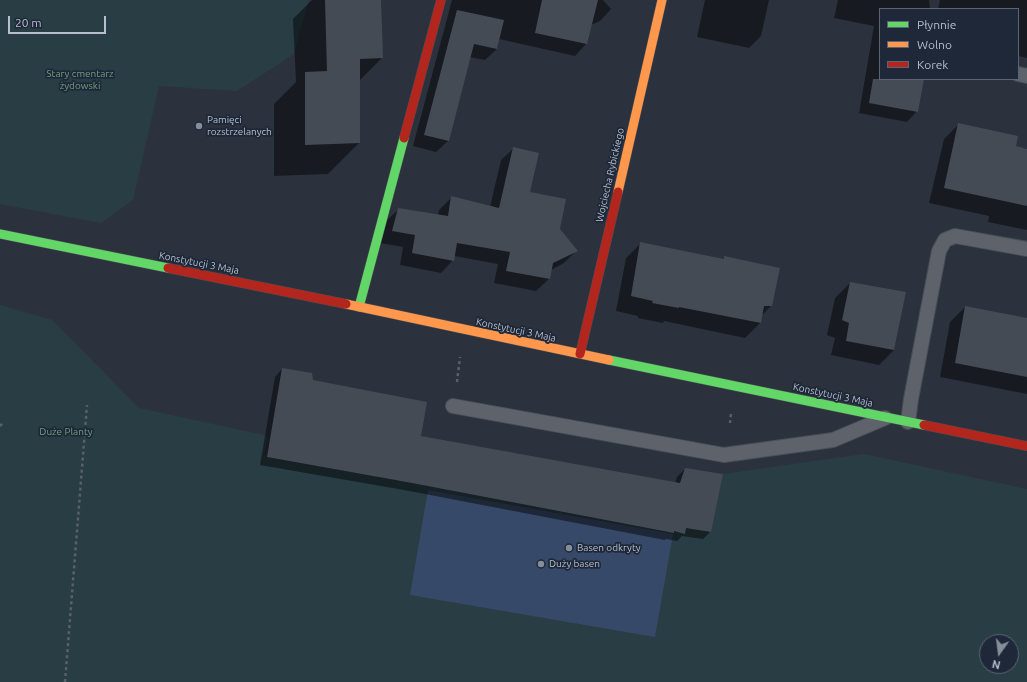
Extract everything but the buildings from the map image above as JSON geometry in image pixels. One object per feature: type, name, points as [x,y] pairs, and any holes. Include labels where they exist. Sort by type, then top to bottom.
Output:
[{"type":"street","points":[[359,307],[442,0]]},
{"type":"street","name":"Wojciecha Rybickiego","points":[[580,354],[662,0]]},
{"type":"street","name":"Konstytucji 3 Maja","points":[[0,234],[1027,446]]},
{"type":"lane","points":[[908,422],[912,391],[939,251],[945,240],[955,236],[1027,249]]},
{"type":"lane","points":[[454,406],[724,455],[833,440],[886,417]]},
{"type":"path","points":[[454,406],[461,353]]},
{"type":"path","points":[[65,682],[87,405]]},
{"type":"path","points":[[0,426],[3,423]]},
{"type":"green space","name":"Stary cmentarz żydowski","points":[[0,0],[309,0],[294,54],[237,91],[159,86],[133,200],[101,223],[0,204]]},
{"type":"green space","name":"Basen odkryty","points":[[0,305],[52,320],[139,408],[268,436],[265,454],[267,457],[412,483],[683,484],[685,468],[723,474],[864,454],[1027,489],[1027,682],[0,682]]},
{"type":"water","name":"Duży basen","points":[[428,490],[673,534],[655,637],[410,595]]},
{"type":"traffic: fast","points":[[359,307],[404,138]]},
{"type":"traffic: fast","points":[[0,234],[168,268]]},
{"type":"traffic: fast","points":[[609,360],[924,425]]},
{"type":"traffic: slow","points":[[618,192],[662,0]]},
{"type":"traffic: slow","points":[[346,304],[609,360]]},
{"type":"traffic: jam","points":[[404,138],[441,0]]},
{"type":"traffic: jam","points":[[580,354],[618,192]]},
{"type":"traffic: jam","points":[[168,268],[346,304]]},
{"type":"traffic: jam","points":[[924,425],[1027,446]]},
{"type":"place","name":"Pamięci rozstrzelanych","points":[[199,126]]},
{"type":"place","name":"Basen odkryty","points":[[569,548]]},
{"type":"place","name":"Duży basen","points":[[541,564]]},
{"type":"park label","name":"Duże Planty","points":[[66,432]]}]
